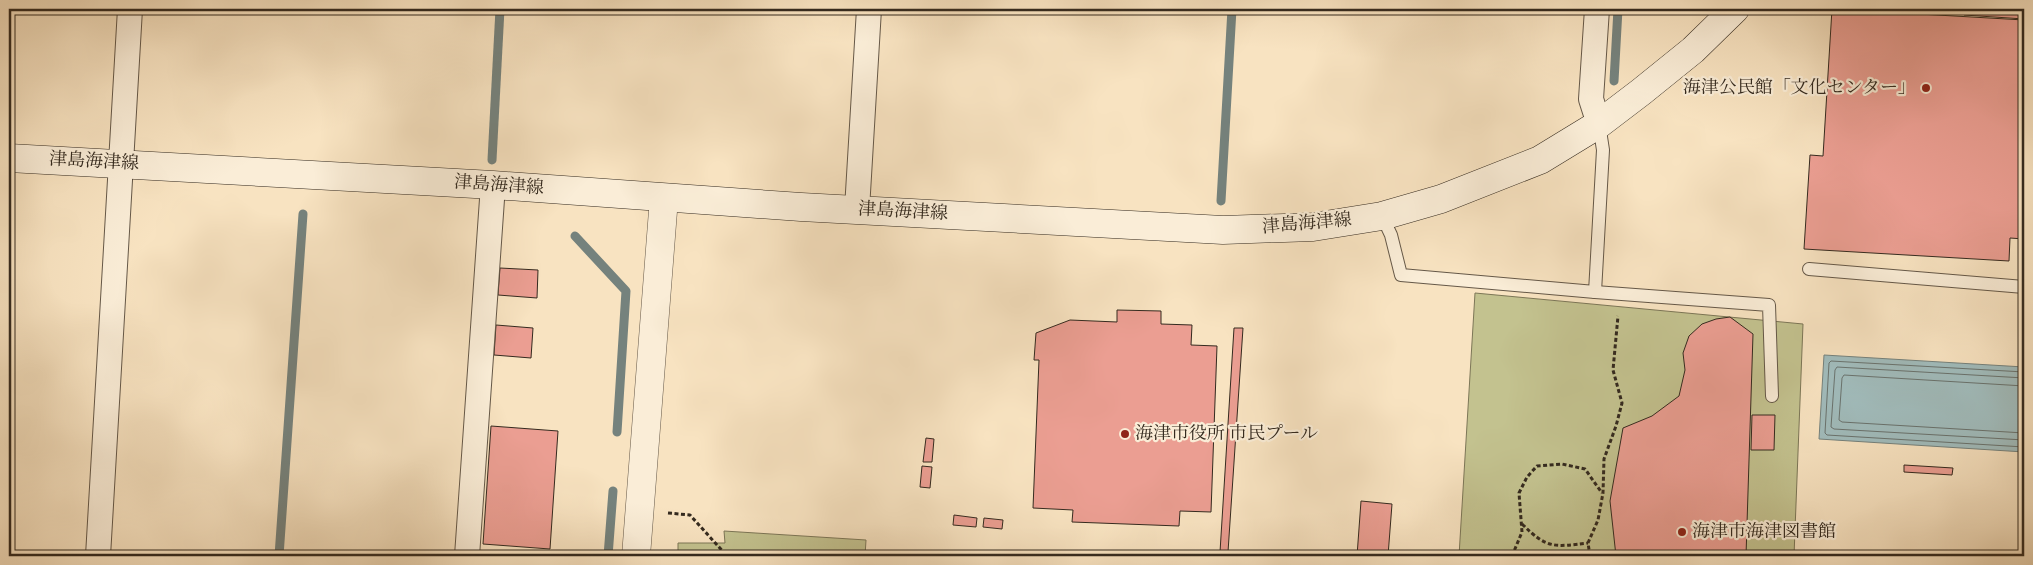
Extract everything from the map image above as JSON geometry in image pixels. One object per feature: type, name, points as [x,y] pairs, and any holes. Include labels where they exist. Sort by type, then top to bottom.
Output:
[{"type":"main road","name":"津島海津線","points":[[9,158],[1223,230],[1313,227],[1382,216],[1441,199],[1540,160],[1598,124],[1693,50],[1735,9]]},
{"type":"main road","points":[[636,556],[664,198]]},
{"type":"street","points":[[98,556],[130,9]]},
{"type":"street","points":[[857,209],[869,9]]},
{"type":"street","points":[[1597,9],[1591,99],[1598,124]]},
{"type":"street","points":[[467,556],[493,186]]},
{"type":"lane","points":[[1595,292],[1603,150],[1598,124]]},
{"type":"lane","points":[[1382,216],[1391,235],[1401,275],[1768,305],[1772,396]]},
{"type":"lane","points":[[1809,269],[2024,287]]},
{"type":"path","points":[[1590,556],[1588,543],[1598,520],[1603,494],[1604,459],[1616,426],[1622,402],[1613,370],[1620,293]]},
{"type":"path","points":[[1512,556],[1522,532],[1519,492],[1527,477],[1537,466],[1562,464],[1585,469],[1603,494]]},
{"type":"path","points":[[664,513],[690,515],[727,556]]},
{"type":"path","points":[[1522,524],[1538,540],[1558,546],[1588,543]]},
{"type":"shaded area","points":[[1475,293],[1803,324],[1794,556],[1459,556]]},
{"type":"shaded area","points":[[724,531],[866,540],[865,556],[678,556],[678,543],[725,543]]},
{"type":"water","points":[[1824,355],[2024,367],[2024,452],[1819,439]]},
{"type":"building","name":"海津公民館「文化センター」","points":[[1832,9],[2024,20],[2024,239],[2010,238],[2009,261],[1804,249],[1810,155],[1823,156]]},
{"type":"building","points":[[1873,9],[1896,9],[1895,12]]},
{"type":"building","points":[[1964,9],[2024,9],[2024,19],[1964,15]]},
{"type":"building","points":[[500,268],[538,270],[537,298],[498,295]]},
{"type":"building","name":"海津市役所 市民プール","points":[[1117,310],[1161,311],[1161,324],[1192,325],[1191,345],[1217,346],[1211,512],[1180,511],[1179,526],[1072,522],[1073,510],[1033,508],[1039,360],[1034,360],[1036,333],[1070,320],[1117,322]]},
{"type":"building","points":[[1730,317],[1753,334],[1746,556],[1616,556],[1610,501],[1623,428],[1652,416],[1679,396],[1685,370],[1683,353],[1689,336],[1702,324]]},
{"type":"building","points":[[496,325],[533,328],[531,358],[494,355]]},
{"type":"building","points":[[1234,328],[1243,328],[1228,552],[1220,552]]},
{"type":"building","points":[[1752,415],[1775,415],[1774,450],[1751,450]]},
{"type":"building","points":[[491,426],[558,431],[550,549],[483,544]]},
{"type":"building","points":[[926,438],[934,439],[932,462],[923,462]]},
{"type":"building","points":[[1904,465],[1953,468],[1952,475],[1904,472]]},
{"type":"building","points":[[922,466],[932,467],[930,488],[920,487]]},
{"type":"building","points":[[1361,501],[1392,504],[1388,556],[1357,556]]},
{"type":"building","points":[[954,515],[977,518],[976,527],[953,525]]},
{"type":"building","points":[[984,518],[1003,520],[1002,529],[983,527]]},
{"type":"waterway","points":[[492,160],[500,9]]},
{"type":"waterway","points":[[1221,201],[1232,9]]},
{"type":"waterway","points":[[1614,81],[1618,9]]},
{"type":"waterway","points":[[279,556],[303,214]]},
{"type":"waterway","points":[[575,236],[626,291],[617,432]]},
{"type":"waterway","points":[[608,556],[613,491]]},
{"type":"place","name":"海津公民館「文化センター」","points":[[1926,88]]},
{"type":"place","name":"海津市役所 市民プール","points":[[1125,434]]},
{"type":"place","name":"海津市海津図書館","points":[[1682,532]]}]
